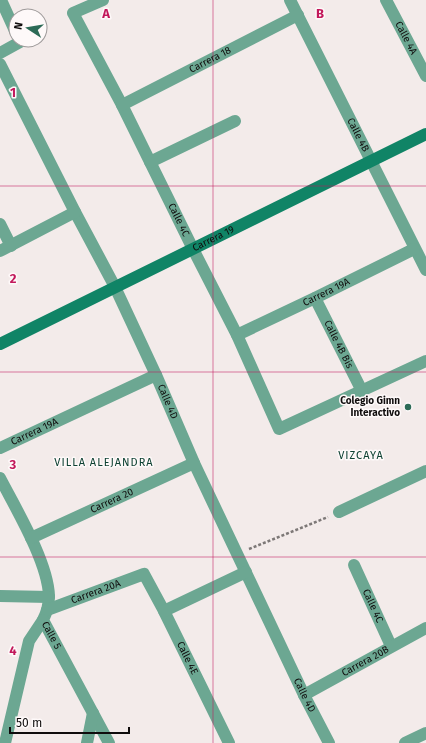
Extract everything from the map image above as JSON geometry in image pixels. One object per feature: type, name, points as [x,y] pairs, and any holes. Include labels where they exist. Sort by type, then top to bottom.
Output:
[{"type":"street","points":[[1,0],[8,16]]},
{"type":"street","name":"Calle 4C","points":[[103,0],[73,13],[122,105],[237,335],[279,429],[362,391]]},
{"type":"street","name":"Calle 4B","points":[[290,0],[426,270]]},
{"type":"street","name":"Calle 4A","points":[[386,0],[426,76]]},
{"type":"street","name":"Carrera 18","points":[[122,105],[298,15]]},
{"type":"street","points":[[0,53],[8,46]]},
{"type":"street","name":"Calle 4D","points":[[0,64],[115,287],[156,375],[194,464],[304,695],[329,743]]},
{"type":"street","points":[[150,162],[235,120]]},
{"type":"street","name":"Carrera 19","points":[[0,344],[426,134]]},
{"type":"street","points":[[0,224],[5,248],[75,212]]},
{"type":"street","name":"Carrera 19A","points":[[237,335],[315,298],[414,248]]},
{"type":"street","name":"Calle 4B Bis","points":[[315,298],[362,391]]},
{"type":"street","points":[[362,391],[426,362]]},
{"type":"street","name":"Carrera 19A","points":[[0,448],[156,375]]},
{"type":"street","name":"Carrera 20","points":[[31,538],[194,464]]},
{"type":"street","points":[[339,512],[426,471]]},
{"type":"street","name":"Calle 5","points":[[0,478],[31,538],[46,574],[49,597],[45,615],[109,743]]},
{"type":"street","name":"Calle 4C","points":[[354,565],[391,646]]},
{"type":"street","points":[[164,611],[246,572]]},
{"type":"street","name":"Calle 4E","points":[[144,574],[164,611],[229,743]]},
{"type":"street","name":"Carrera 20A","points":[[45,615],[144,574]]},
{"type":"street","points":[[0,596],[49,597]]},
{"type":"street","points":[[5,743],[29,641],[45,615]]},
{"type":"street","name":"Carrera 20B","points":[[304,695],[426,628]]},
{"type":"street","points":[[87,743],[93,713]]},
{"type":"street","points":[[405,743],[426,732]]},
{"type":"path","points":[[238,554],[339,512]]},
{"type":"place","name":"Colegio Gimn Interactivo","points":[[408,407]]},
{"type":"district","name":"VIZCAYA","points":[[361,455]]},
{"type":"district","name":"VILLA ALEJANDRA","points":[[104,462]]}]
